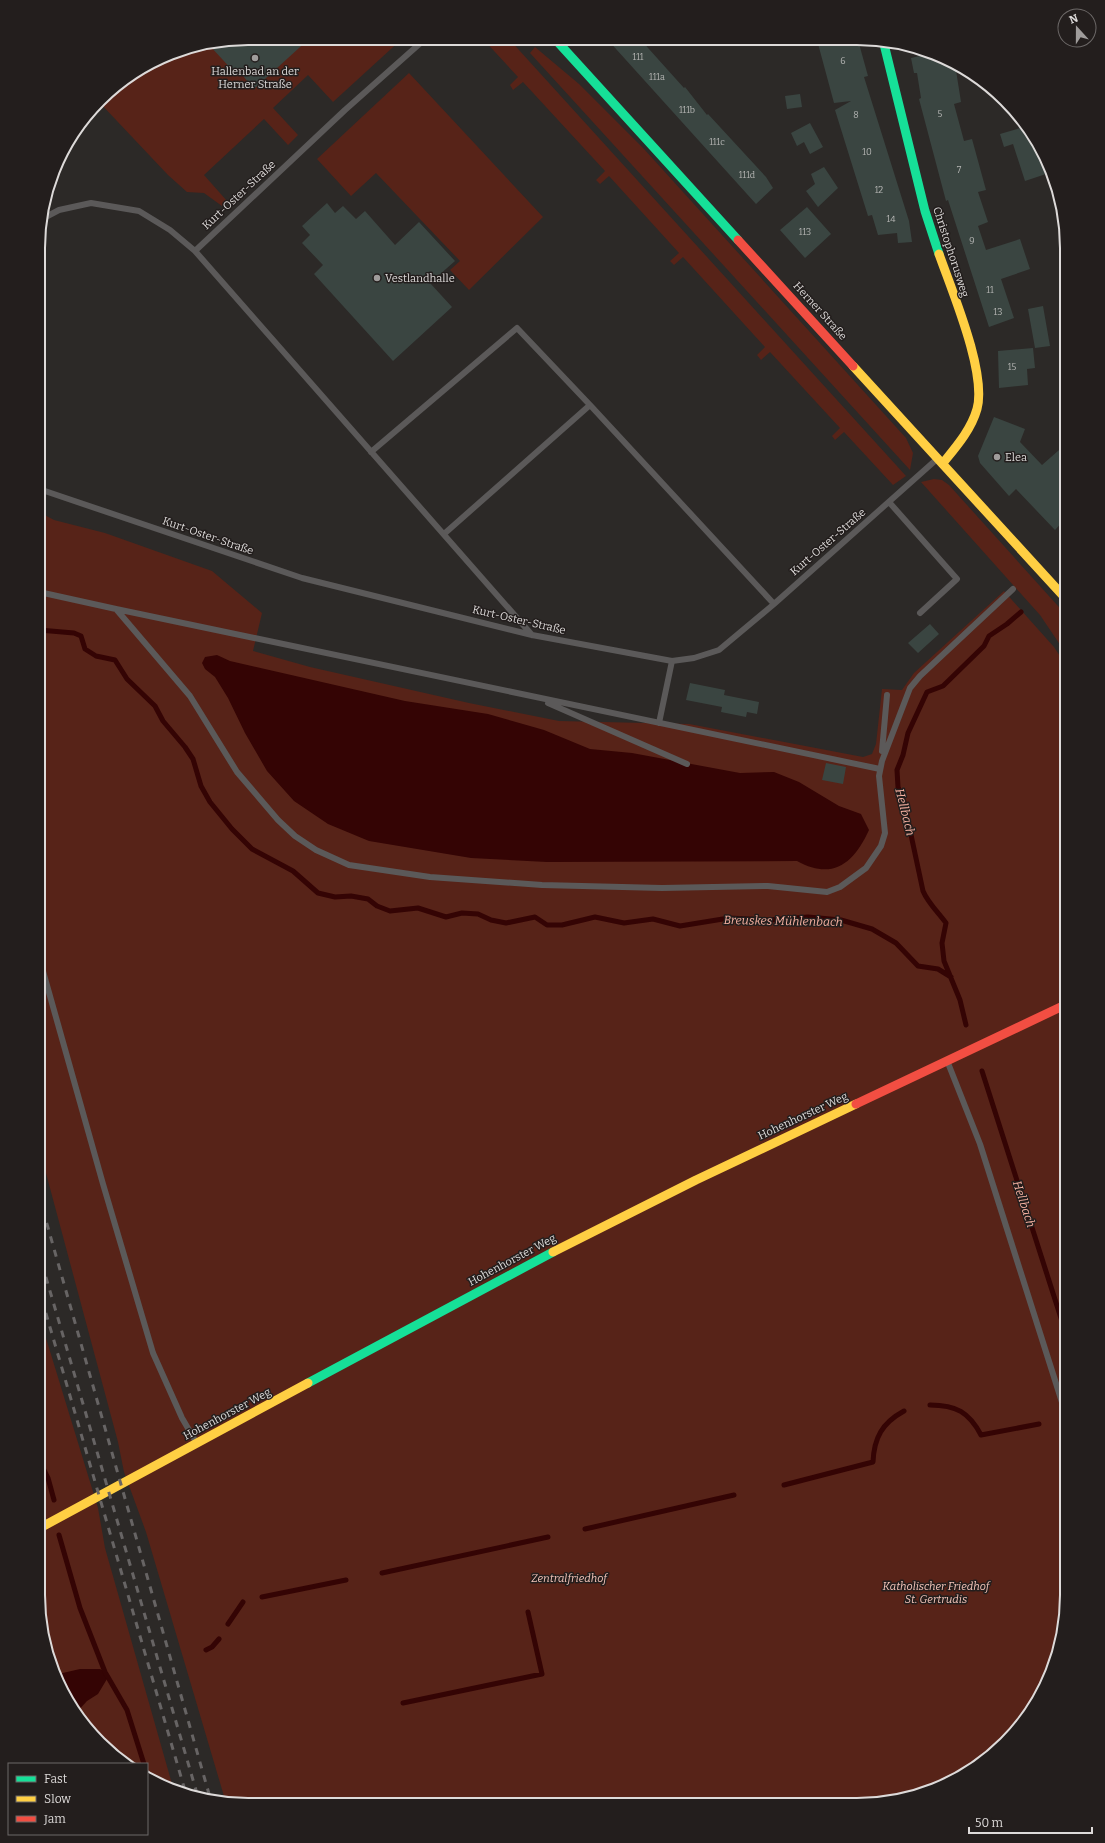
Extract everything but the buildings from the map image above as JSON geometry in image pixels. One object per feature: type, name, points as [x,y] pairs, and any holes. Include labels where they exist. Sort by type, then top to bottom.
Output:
[{"type":"street","name":"Herner Straße","points":[[561,45],[941,460],[1060,592]]},
{"type":"street","name":"Christophorusweg","points":[[885,47],[924,210],[973,355],[979,383],[977,408],[964,437],[941,460]]},
{"type":"street","name":"Hohenhorster Weg","points":[[45,1525],[573,1241],[703,1177],[1008,1032],[1025,1016],[1060,1001]]},
{"type":"lane","name":"Kurt-Oster-Straße","points":[[196,251],[345,110],[417,45]]},
{"type":"lane","points":[[48,216],[59,210],[91,203],[139,211],[170,230],[196,251],[532,635]]},
{"type":"lane","points":[[371,452],[517,328],[774,604]]},
{"type":"lane","points":[[444,534],[590,405]]},
{"type":"lane","name":"Kurt-Oster-Straße","points":[[45,491],[302,578],[532,635],[672,661],[694,658],[719,650],[774,604],[889,502],[941,460]]},
{"type":"lane","points":[[889,502],[957,579],[920,612]]},
{"type":"lane","points":[[116,609],[190,696],[237,772],[268,809],[296,836],[316,850],[349,865],[430,877],[542,885],[662,888],[768,886],[827,892],[840,887],[866,868],[881,846],[885,833],[879,776],[880,769],[910,688],[920,676],[1013,589]]},
{"type":"lane","points":[[45,593],[536,698],[880,769]]},
{"type":"lane","points":[[658,723],[672,661]]},
{"type":"lane","points":[[882,761],[887,695]]},
{"type":"lane","points":[[536,698],[687,764]]},
{"type":"lane","points":[[45,978],[103,1184],[153,1353],[182,1418],[197,1444]]},
{"type":"lane","points":[[948,1061],[980,1144],[1060,1396]]},
{"type":"green space","points":[[235,45],[395,45],[333,102],[308,75],[273,108],[298,135],[288,145],[264,119],[204,175],[227,201],[222,206],[204,193],[187,192],[168,175],[103,106],[124,87],[146,72],[170,60],[195,52]]},
{"type":"green space","points":[[489,45],[514,45],[906,476],[893,485],[844,432],[835,440],[832,436],[840,428],[770,352],[761,360],[757,355],[765,347],[683,257],[674,265],[670,261],[679,253],[609,176],[600,184],[596,180],[605,171],[523,82],[513,90],[510,85],[518,77]]},
{"type":"green space","points":[[535,47],[579,84],[644,149],[906,438],[913,453],[910,470],[530,53]]},
{"type":"green space","points":[[409,73],[543,217],[469,290],[450,270],[460,261],[376,173],[351,196],[317,159]]},
{"type":"green space","points":[[934,479],[942,480],[949,485],[1060,608],[1060,645],[1040,615],[921,482]]},
{"type":"green space","points":[[45,515],[54,520],[105,533],[212,571],[262,613],[253,651],[310,667],[469,703],[559,721],[689,724],[863,757],[872,754],[876,744],[882,689],[902,690],[914,673],[1004,591],[1054,647],[1060,656],[1060,1608],[1053,1648],[1045,1673],[1026,1708],[1001,1739],[970,1764],[935,1783],[897,1794],[870,1798],[235,1798],[224,1796],[146,1532],[124,1472],[118,1442],[45,1169]]},
{"type":"green space","points":[[45,1335],[98,1508],[105,1548],[172,1784],[148,1772],[148,1763],[134,1763],[114,1748],[95,1729],[79,1708],[66,1685],[60,1673],[52,1648],[45,1608]]},
{"type":"shaded area","points":[[217,655],[230,661],[405,701],[488,714],[544,730],[590,749],[632,753],[740,773],[774,772],[799,782],[839,806],[861,814],[869,830],[863,842],[849,860],[832,869],[810,867],[797,861],[547,862],[471,858],[369,841],[328,824],[294,801],[267,771],[245,733],[228,698],[215,677],[205,669],[202,663],[205,657]]},
{"type":"shaded area","points":[[80,1669],[100,1669],[105,1672],[107,1679],[98,1694],[87,1701],[80,1709],[60,1674]]},
{"type":"waterway","name":"Hellbach","points":[[966,1025],[960,1000],[944,961],[942,943],[946,923],[930,903],[923,891],[904,802],[898,787],[897,770],[903,755],[908,733],[927,692],[943,686],[984,646],[989,636],[1021,612]]},
{"type":"waterway","name":"Breuskes Mühlenbach","points":[[45,631],[74,633],[81,636],[85,649],[96,656],[115,660],[127,679],[155,706],[163,721],[185,747],[193,759],[201,786],[210,802],[232,829],[252,849],[293,871],[318,893],[335,897],[351,896],[368,899],[377,906],[390,911],[418,908],[446,917],[462,913],[478,914],[491,920],[506,923],[535,917],[547,925],[562,925],[595,917],[624,923],[653,919],[680,926],[729,918],[769,920],[808,917],[841,920],[872,929],[896,943],[918,966],[938,969],[951,977]]},
{"type":"waterway","name":"Hellbach","points":[[982,1071],[1060,1315]]},
{"type":"waterway","points":[[930,1405],[947,1406],[961,1411],[972,1421],[981,1435],[1039,1424]]},
{"type":"waterway","points":[[784,1485],[873,1462],[877,1438],[885,1426],[904,1411]]},
{"type":"waterway","points":[[45,1472],[54,1500]]},
{"type":"waterway","points":[[585,1529],[734,1495]]},
{"type":"waterway","points":[[59,1535],[80,1608],[105,1672],[127,1710],[144,1763]]},
{"type":"waterway","points":[[382,1573],[548,1537]]},
{"type":"waterway","points":[[262,1597],[346,1580]]},
{"type":"waterway","points":[[228,1624],[243,1602]]},
{"type":"waterway","points":[[403,1703],[542,1674],[528,1612]]},
{"type":"waterway","points":[[206,1650],[212,1647],[219,1639]]},
{"type":"railway","points":[[45,1217],[209,1794]]},
{"type":"railway","points":[[45,1274],[196,1791]]},
{"type":"railway","points":[[45,1310],[184,1787]]},
{"type":"traffic: fast","points":[[560,45],[738,240]]},
{"type":"traffic: fast","points":[[885,47],[925,211],[939,254]]},
{"type":"traffic: fast","points":[[308,1383],[553,1252]]},
{"type":"traffic: slow","points":[[939,254],[967,332],[973,354],[979,394],[977,409],[971,424],[963,438],[943,463]]},
{"type":"traffic: slow","points":[[853,366],[1060,592]]},
{"type":"traffic: slow","points":[[553,1252],[696,1180],[856,1104]]},
{"type":"traffic: slow","points":[[45,1525],[308,1383]]},
{"type":"traffic: jam","points":[[738,240],[853,366]]},
{"type":"traffic: jam","points":[[856,1104],[1060,1007]]},
{"type":"place","name":"Hallenbad an der Herner Straße","points":[[255,58]]},
{"type":"place","name":"Vestlandhalle","points":[[377,278]]},
{"type":"place","name":"Elea","points":[[997,457]]},
{"type":"park label","name":"Zentralfriedhof","points":[[569,1578]]},
{"type":"park label","name":"Katholischer Friedhof St. Gertrudis","points":[[936,1592]]}]
